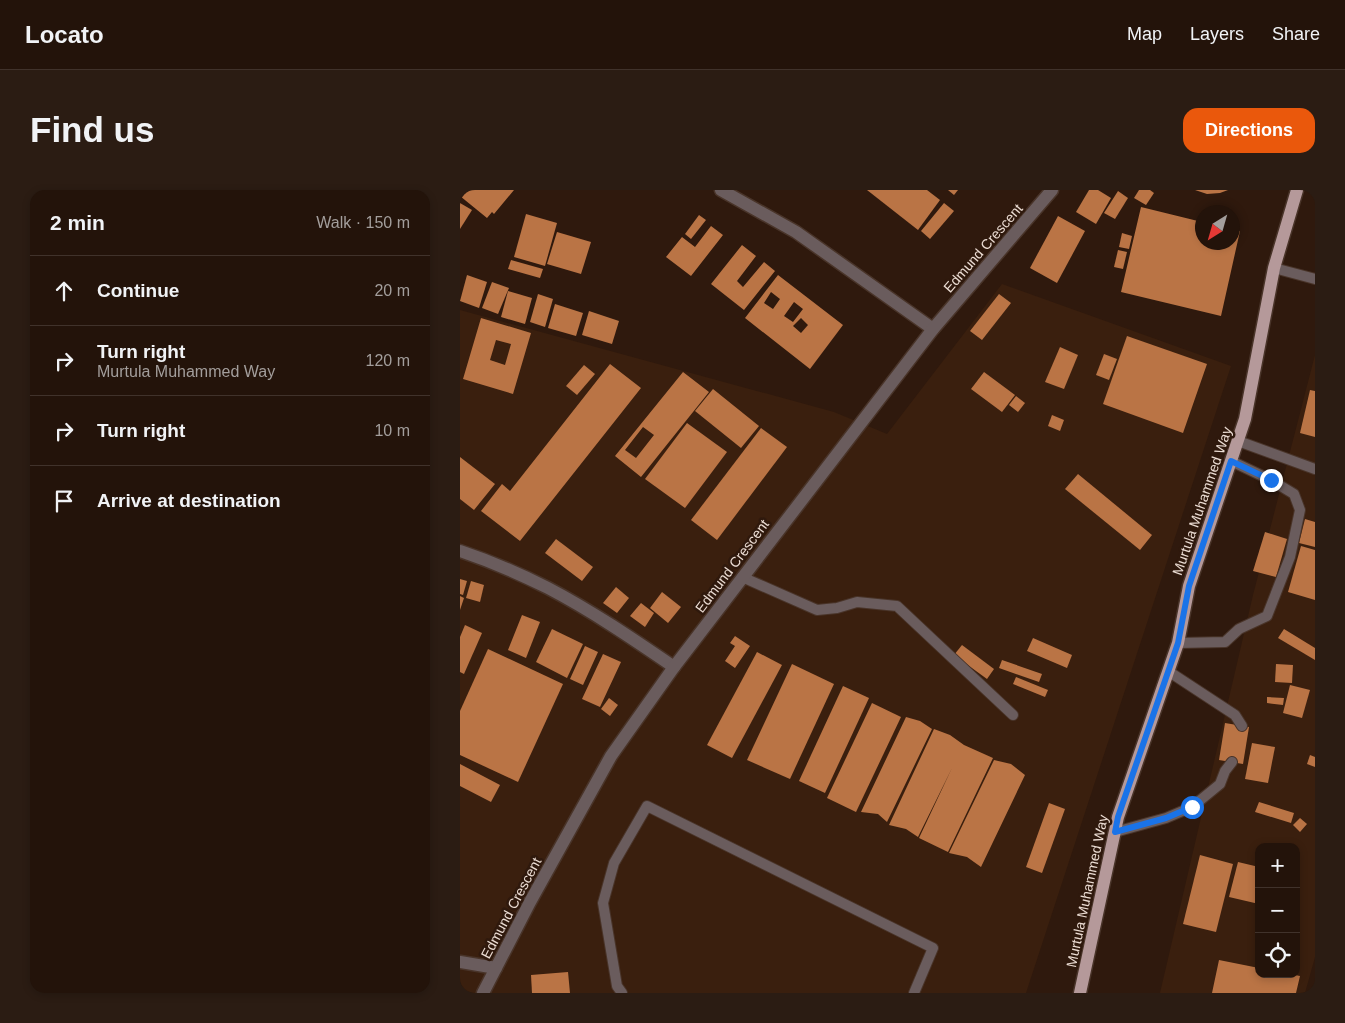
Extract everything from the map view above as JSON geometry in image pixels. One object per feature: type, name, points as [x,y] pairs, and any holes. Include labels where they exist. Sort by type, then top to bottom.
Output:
[{"type":"main road","name":"Murtula Muhammed Way","points":[[1080,993],[1118,817],[1178,643],[1189,586],[1245,419],[1274,268],[1297,190]]},
{"type":"street","points":[[721,190],[796,232],[933,329]]},
{"type":"street","name":"Edmund Crescent","points":[[483,993],[530,902],[611,756],[674,666],[933,329],[1052,190]]},
{"type":"street","points":[[460,551],[486,560],[548,588],[603,620],[674,666]]},
{"type":"street","points":[[460,962],[496,968]]},
{"type":"lane","points":[[1274,268],[1315,279]]},
{"type":"lane","points":[[1238,441],[1315,469]]},
{"type":"lane","points":[[1178,643],[1225,642],[1239,629],[1267,616],[1290,557],[1300,510],[1294,494],[1271,480],[1231,461]]},
{"type":"lane","points":[[742,577],[817,610],[837,608],[858,602],[897,606],[1013,715]]},
{"type":"lane","points":[[1168,671],[1235,715],[1242,726]]},
{"type":"lane","points":[[1115,832],[1166,818],[1192,807],[1220,784],[1225,771],[1232,762]]},
{"type":"lane","points":[[622,993],[617,986],[603,903],[614,863],[646,806],[933,948],[914,993]]},
{"type":"shaded area","points":[[1002,284],[1231,366],[1026,993],[460,993],[460,310],[834,412],[887,434]]},
{"type":"shaded area","points":[[1315,355],[1315,957],[1305,993],[1160,993],[1253,595]]},
{"type":"building","points":[[460,190],[514,190],[494,214],[492,212],[487,218],[460,196]]},
{"type":"building","points":[[867,190],[927,190],[940,200],[918,230]]},
{"type":"building","points":[[948,190],[958,190],[954,195]]},
{"type":"building","points":[[1089,190],[1098,190],[1111,198],[1096,224],[1076,212]]},
{"type":"building","points":[[1139,190],[1150,190],[1154,193],[1146,205],[1134,198]]},
{"type":"building","points":[[1195,190],[1228,190],[1207,194]]},
{"type":"building","points":[[1118,191],[1128,198],[1115,219],[1104,213]]},
{"type":"building","points":[[460,203],[472,210],[460,229]]},
{"type":"building","points":[[944,203],[954,211],[930,239],[921,231]]},
{"type":"building","points":[[1141,207],[1195,220],[1195,250],[1236,250],[1221,316],[1121,292]]},
{"type":"building","points":[[526,214],[557,223],[545,266],[514,257]]},
{"type":"building","points":[[699,215],[706,220],[691,239],[685,234]]},
{"type":"building","points":[[1058,216],[1085,231],[1057,283],[1030,268]]},
{"type":"building","points":[[711,226],[723,235],[691,276],[666,257],[682,237],[695,247]]},
{"type":"building","points":[[557,232],[591,242],[581,274],[547,264]]},
{"type":"building","points":[[1122,233],[1132,236],[1129,249],[1119,247]]},
{"type":"building","points":[[742,245],[756,256],[737,281],[743,287],[764,262],[775,271],[744,310],[711,284]]},
{"type":"building","points":[[1118,250],[1127,252],[1123,269],[1114,267]]},
{"type":"building","points":[[511,260],[543,269],[540,278],[508,269]]},
{"type":"building","points":[[467,275],[487,282],[479,308],[460,301]]},
{"type":"building","points":[[778,275],[843,325],[810,369],[745,318]],"holes":[[[771,292],[780,299],[773,309],[764,303]],[[794,302],[803,309],[793,322],[784,316]],[[801,318],[808,325],[801,333],[793,326]]]},
{"type":"building","points":[[492,282],[509,288],[498,314],[482,308]]},
{"type":"building","points":[[508,291],[532,298],[525,324],[501,317]]},
{"type":"building","points":[[538,294],[553,299],[545,327],[530,322]]},
{"type":"building","points":[[999,294],[1011,303],[982,340],[970,331]]},
{"type":"building","points":[[555,304],[583,313],[576,336],[548,328]]},
{"type":"building","points":[[589,311],[619,321],[612,344],[582,335]]},
{"type":"building","points":[[481,318],[531,333],[513,394],[463,379]],"holes":[[[496,340],[511,344],[505,365],[490,360]]]},
{"type":"building","points":[[1127,336],[1207,364],[1183,433],[1103,404]]},
{"type":"building","points":[[1060,347],[1078,355],[1064,389],[1045,382]]},
{"type":"building","points":[[1104,354],[1117,359],[1109,380],[1096,375]]},
{"type":"building","points":[[610,364],[641,388],[520,541],[481,511],[502,484],[510,491]]},
{"type":"building","points":[[584,365],[595,374],[577,395],[566,386]]},
{"type":"building","points":[[683,372],[709,392],[641,477],[615,456]],"holes":[[[643,427],[654,435],[636,458],[625,450]]]},
{"type":"building","points":[[984,372],[1015,395],[1002,412],[971,389]]},
{"type":"building","points":[[713,389],[759,426],[741,448],[695,411]]},
{"type":"building","points":[[1310,390],[1315,391],[1315,437],[1300,433]]},
{"type":"building","points":[[1016,396],[1025,403],[1018,412],[1009,405]]},
{"type":"building","points":[[1052,415],[1064,420],[1060,431],[1048,426]]},
{"type":"building","points":[[687,423],[727,452],[685,508],[645,479]]},
{"type":"building","points":[[761,428],[787,447],[717,540],[691,520]]},
{"type":"building","points":[[460,457],[495,484],[474,510],[460,499]]},
{"type":"building","points":[[1078,474],[1152,535],[1140,550],[1065,489]]},
{"type":"building","points":[[1305,519],[1315,522],[1315,547],[1299,543]]},
{"type":"building","points":[[1265,532],[1287,539],[1276,577],[1253,571]]},
{"type":"building","points":[[556,539],[593,567],[582,581],[545,553]]},
{"type":"building","points":[[1301,546],[1315,550],[1315,600],[1288,592]]},
{"type":"building","points":[[460,579],[467,581],[463,595],[460,594]]},
{"type":"building","points":[[471,581],[484,585],[480,602],[466,598]]},
{"type":"building","points":[[616,587],[629,598],[617,613],[603,603]]},
{"type":"building","points":[[662,592],[681,607],[668,623],[650,608]]},
{"type":"building","points":[[460,596],[464,598],[460,610]]},
{"type":"building","points":[[641,603],[654,613],[645,627],[630,616]]},
{"type":"building","points":[[522,615],[540,622],[526,658],[508,650]]},
{"type":"building","points":[[465,625],[482,633],[464,674],[460,672],[460,637]]},
{"type":"building","points":[[552,629],[583,644],[567,678],[536,662]]},
{"type":"building","points":[[1284,629],[1315,648],[1315,660],[1278,638]]},
{"type":"building","points":[[735,636],[750,646],[735,668],[725,661],[735,646],[730,643]]},
{"type":"building","points":[[1033,638],[1072,655],[1067,668],[1027,651]]},
{"type":"building","points":[[962,645],[994,669],[987,679],[954,655]]},
{"type":"building","points":[[585,646],[598,652],[583,685],[570,679]]},
{"type":"building","points":[[488,649],[563,684],[518,782],[460,755],[460,711]]},
{"type":"building","points":[[757,652],[782,665],[732,758],[707,745]]},
{"type":"building","points":[[603,654],[621,662],[600,707],[582,699]]},
{"type":"building","points":[[1002,660],[1042,674],[1039,682],[999,668]]},
{"type":"building","points":[[792,664],[834,684],[790,779],[747,760]]},
{"type":"building","points":[[1276,664],[1293,665],[1292,683],[1275,682]]},
{"type":"building","points":[[1016,677],[1048,690],[1045,697],[1013,684]]},
{"type":"building","points":[[1290,685],[1310,690],[1302,718],[1283,713]]},
{"type":"building","points":[[843,686],[869,698],[825,793],[799,781]]},
{"type":"building","points":[[1267,697],[1284,698],[1283,705],[1267,703]]},
{"type":"building","points":[[609,698],[618,705],[610,716],[601,709]]},
{"type":"building","points":[[872,703],[901,717],[856,812],[827,798]]},
{"type":"building","points":[[906,717],[920,721],[932,729],[887,822],[878,814],[861,812]]},
{"type":"building","points":[[1225,723],[1249,727],[1243,764],[1219,760]]},
{"type":"building","points":[[934,729],[950,735],[964,745],[993,758],[948,852],[919,838],[952,768],[918,837],[906,829],[889,825]]},
{"type":"building","points":[[1252,743],[1275,747],[1268,783],[1245,779]]},
{"type":"building","points":[[1310,755],[1315,757],[1315,767],[1307,764]]},
{"type":"building","points":[[994,760],[1011,764],[1025,775],[981,867],[967,857],[949,853]]},
{"type":"building","points":[[460,764],[500,785],[491,802],[460,786]]},
{"type":"building","points":[[1259,802],[1294,813],[1291,823],[1255,812]]},
{"type":"building","points":[[1049,803],[1065,809],[1042,873],[1026,867]]},
{"type":"building","points":[[1300,818],[1307,824],[1300,832],[1293,825]]},
{"type":"building","points":[[1200,855],[1233,864],[1216,932],[1183,924]]},
{"type":"building","points":[[1238,862],[1255,866],[1255,903],[1229,897]]},
{"type":"building","points":[[1219,960],[1255,967],[1255,978],[1300,978],[1296,993],[1212,993]]},
{"type":"building","points":[[568,972],[570,993],[532,993],[531,975]]},
{"type":"route","points":[[1192,807],[1166,818],[1115,832],[1118,817],[1178,643],[1189,586],[1231,461],[1271,480]]}]
